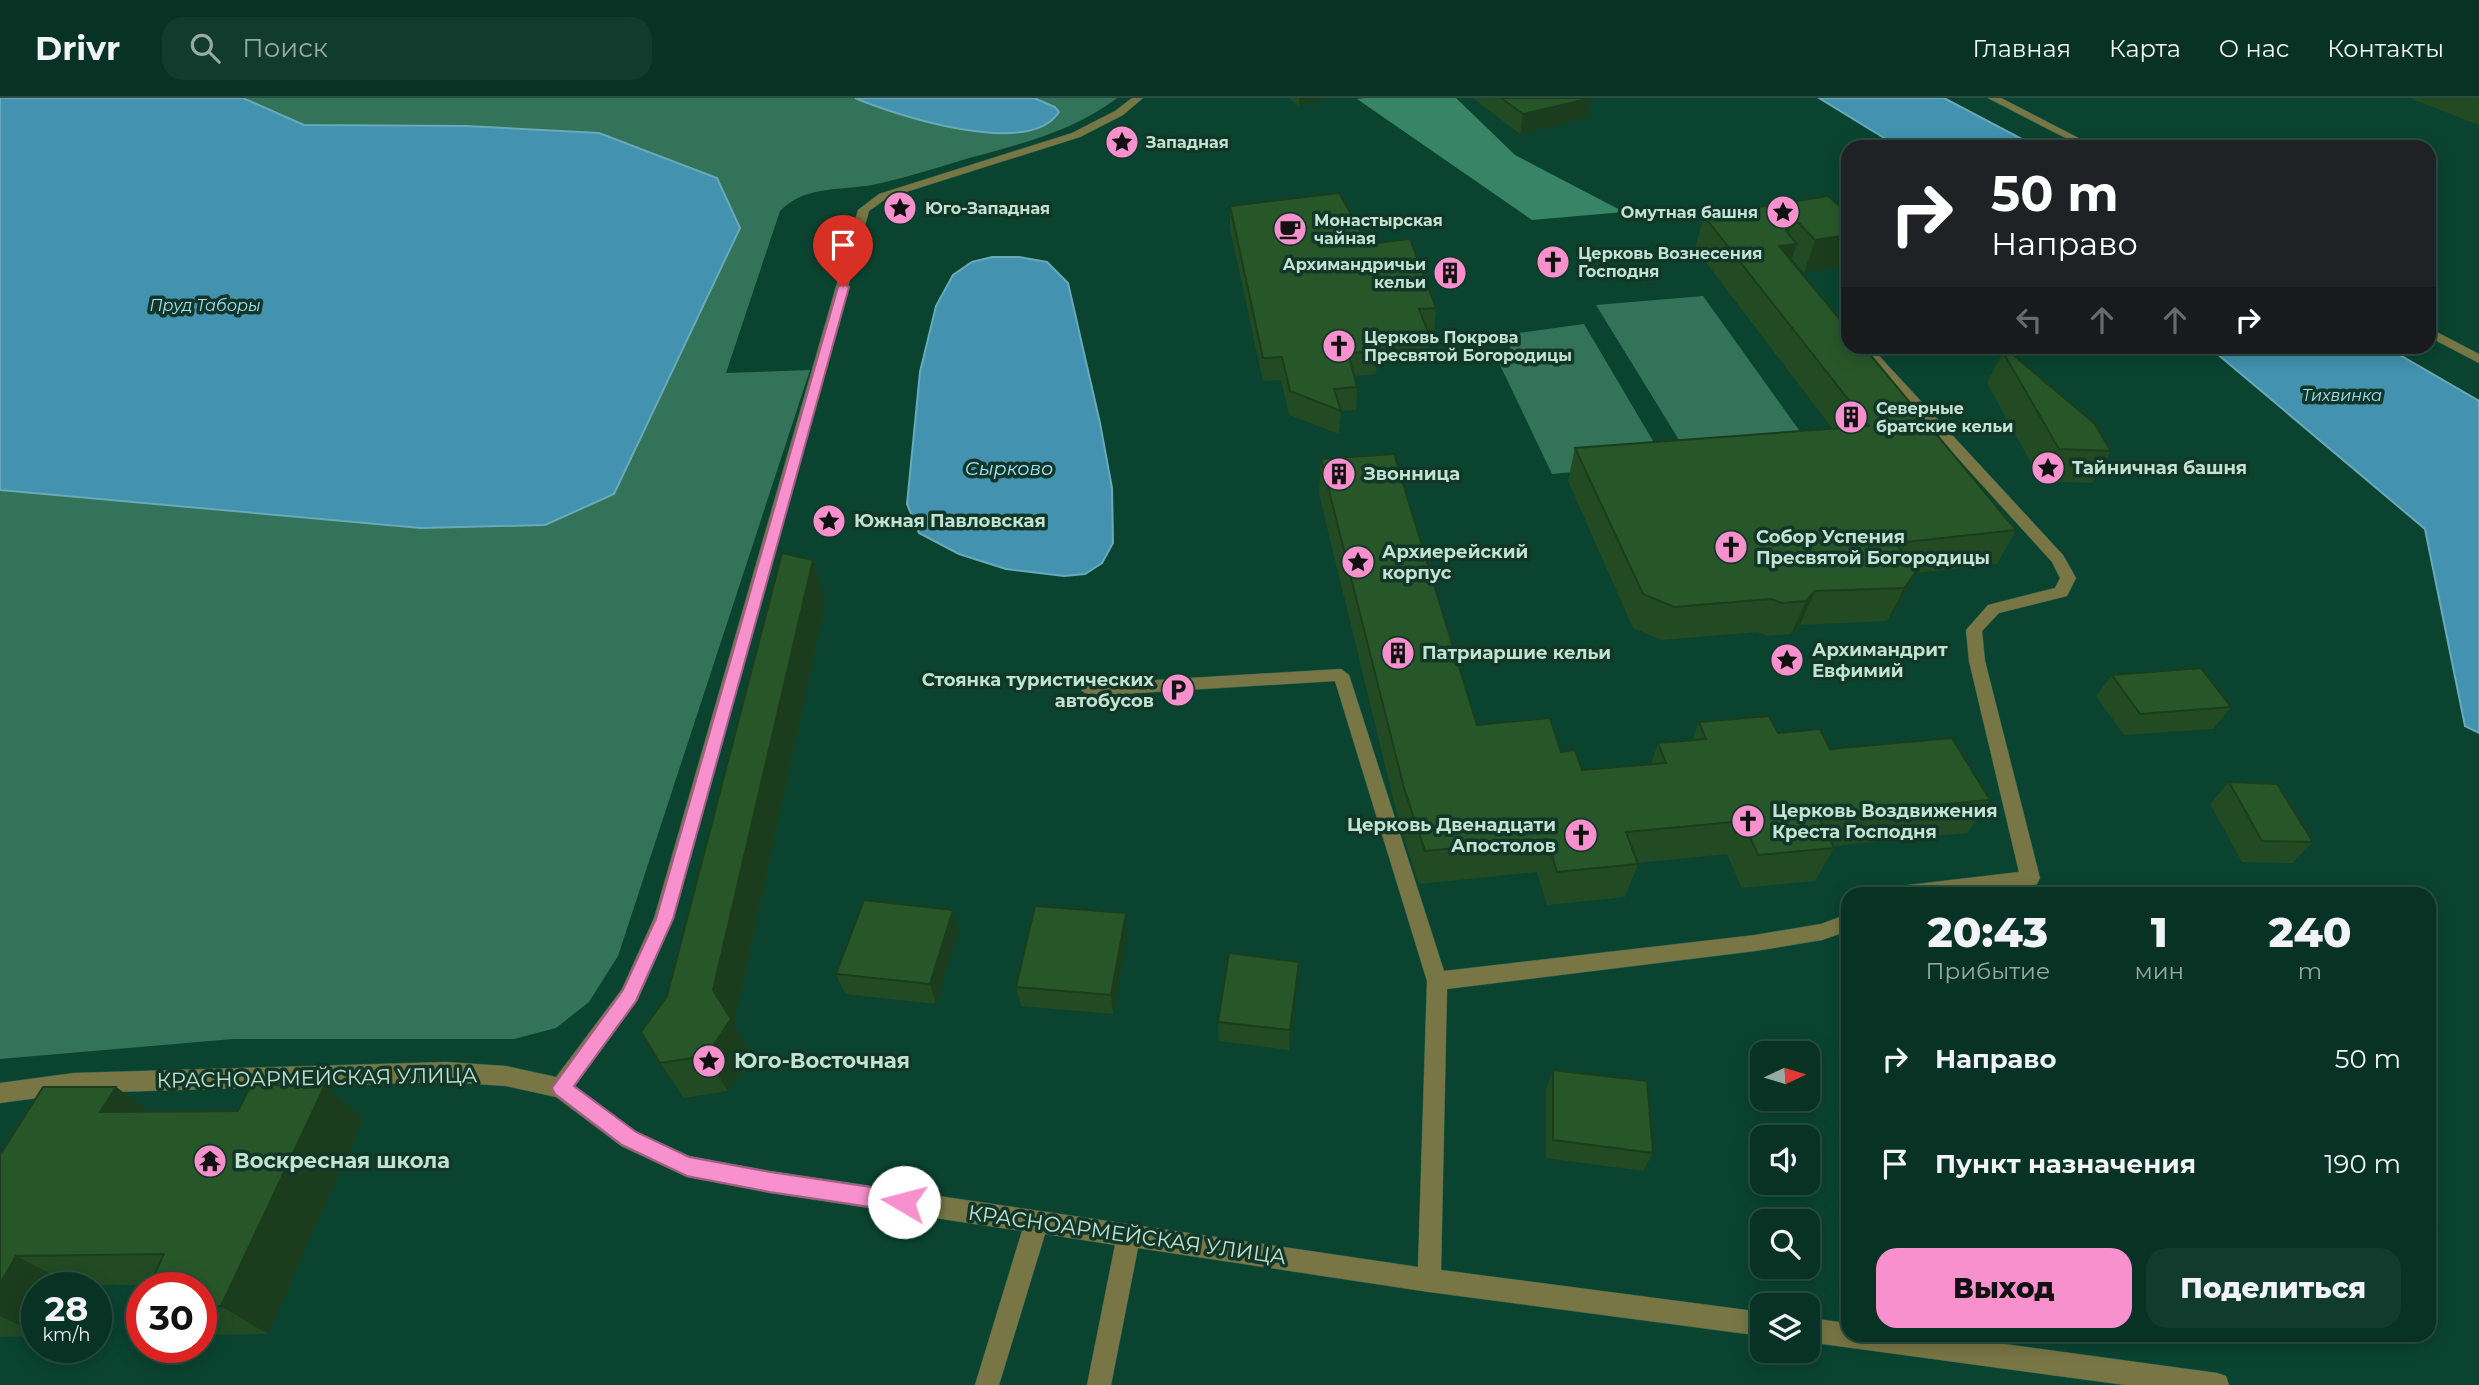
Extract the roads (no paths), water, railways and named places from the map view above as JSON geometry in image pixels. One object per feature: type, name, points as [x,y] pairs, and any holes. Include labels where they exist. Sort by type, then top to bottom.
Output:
[{"type":"street","points":[[561,1088],[630,995],[664,919],[830,339],[864,210],[883,196],[1076,135],[1119,113],[1139,98]]},
{"type":"street","points":[[1993,98],[2077,140]]},
{"type":"street","points":[[2436,336],[2479,359]]},
{"type":"street","points":[[1869,354],[2058,559],[2068,578],[2061,592],[1994,609],[1974,630],[1978,661],[2030,878],[1957,887]]},
{"type":"street","points":[[1089,690],[1341,675],[1437,981],[1429,1280]]},
{"type":"street","points":[[1437,981],[1755,943],[1822,932],[1841,925]]},
{"type":"street","name":"КРАСНОАРМЕЙСКАЯ УЛИЦА","points":[[0,1093],[74,1083],[446,1072],[506,1076],[561,1088],[629,1139],[687,1166],[770,1182],[1429,1280],[1750,1322]]},
{"type":"street","points":[[40,1116],[74,1083]]},
{"type":"street","points":[[987,1385],[1037,1221]]},
{"type":"street","points":[[1099,1385],[1129,1235]]},
{"type":"street","points":[[1820,1332],[1841,1334]]},
{"type":"street","points":[[1897,1342],[2217,1385]]},
{"type":"water","name":"Пруд Таборы","points":[[0,98],[243,98],[304,125],[466,126],[599,133],[717,178],[740,228],[614,494],[545,525],[421,528],[0,490]]},
{"type":"water","points":[[855,98],[1034,98],[1055,107],[1059,112],[1043,126],[1020,132],[992,133],[929,122]]},
{"type":"water","points":[[1819,98],[1944,98],[2024,140],[1888,140]]},
{"type":"water","name":"Сырково","points":[[992,257],[1019,257],[1047,262],[1068,283],[1112,488],[1113,543],[1102,563],[1085,574],[1064,576],[1006,569],[959,554],[919,533],[907,504],[920,372],[936,306],[953,275],[972,262]]},
{"type":"water","name":"Тихвинка","points":[[2217,354],[2398,354],[2479,401],[2479,733],[2465,726],[2425,529]]},
{"type":"place","name":"Западная","points":[[1122,142]]},
{"type":"place","name":"Юго-Западная","points":[[900,208]]},
{"type":"place","name":"Омутная башня","points":[[1783,212]]},
{"type":"place","name":"Монастырская чайная","points":[[1290,229]]},
{"type":"place","name":"Церковь Вознесения Господня","points":[[1553,262]]},
{"type":"place","name":"Архимандричьи кельи","points":[[1450,273]]},
{"type":"place","name":"Церковь Покрова Пресвятой Богородицы","points":[[1339,346]]},
{"type":"place","name":"Северные братские кельи","points":[[1851,417]]},
{"type":"place","name":"Тайничная башня","points":[[2048,468]]},
{"type":"place","name":"Звонница","points":[[1339,474]]},
{"type":"place","name":"Южная Павловская","points":[[829,521]]},
{"type":"place","name":"Собор Успения Пресвятой Богородицы","points":[[1731,547]]},
{"type":"place","name":"Архиерейский корпус","points":[[1358,562]]},
{"type":"place","name":"Патриаршие кельи","points":[[1398,653]]},
{"type":"place","name":"Архимандрит Евфимий","points":[[1787,660]]},
{"type":"place","name":"Стоянка туристических автобусов","points":[[1178,690]]},
{"type":"place","name":"Церковь Воздвижения Креста Господня","points":[[1748,821]]},
{"type":"place","name":"Церковь Двенадцати Апостолов","points":[[1581,835]]},
{"type":"place","name":"Юго-Восточная","points":[[709,1061]]},
{"type":"place","name":"Воскресная школа","points":[[210,1161]]}]
